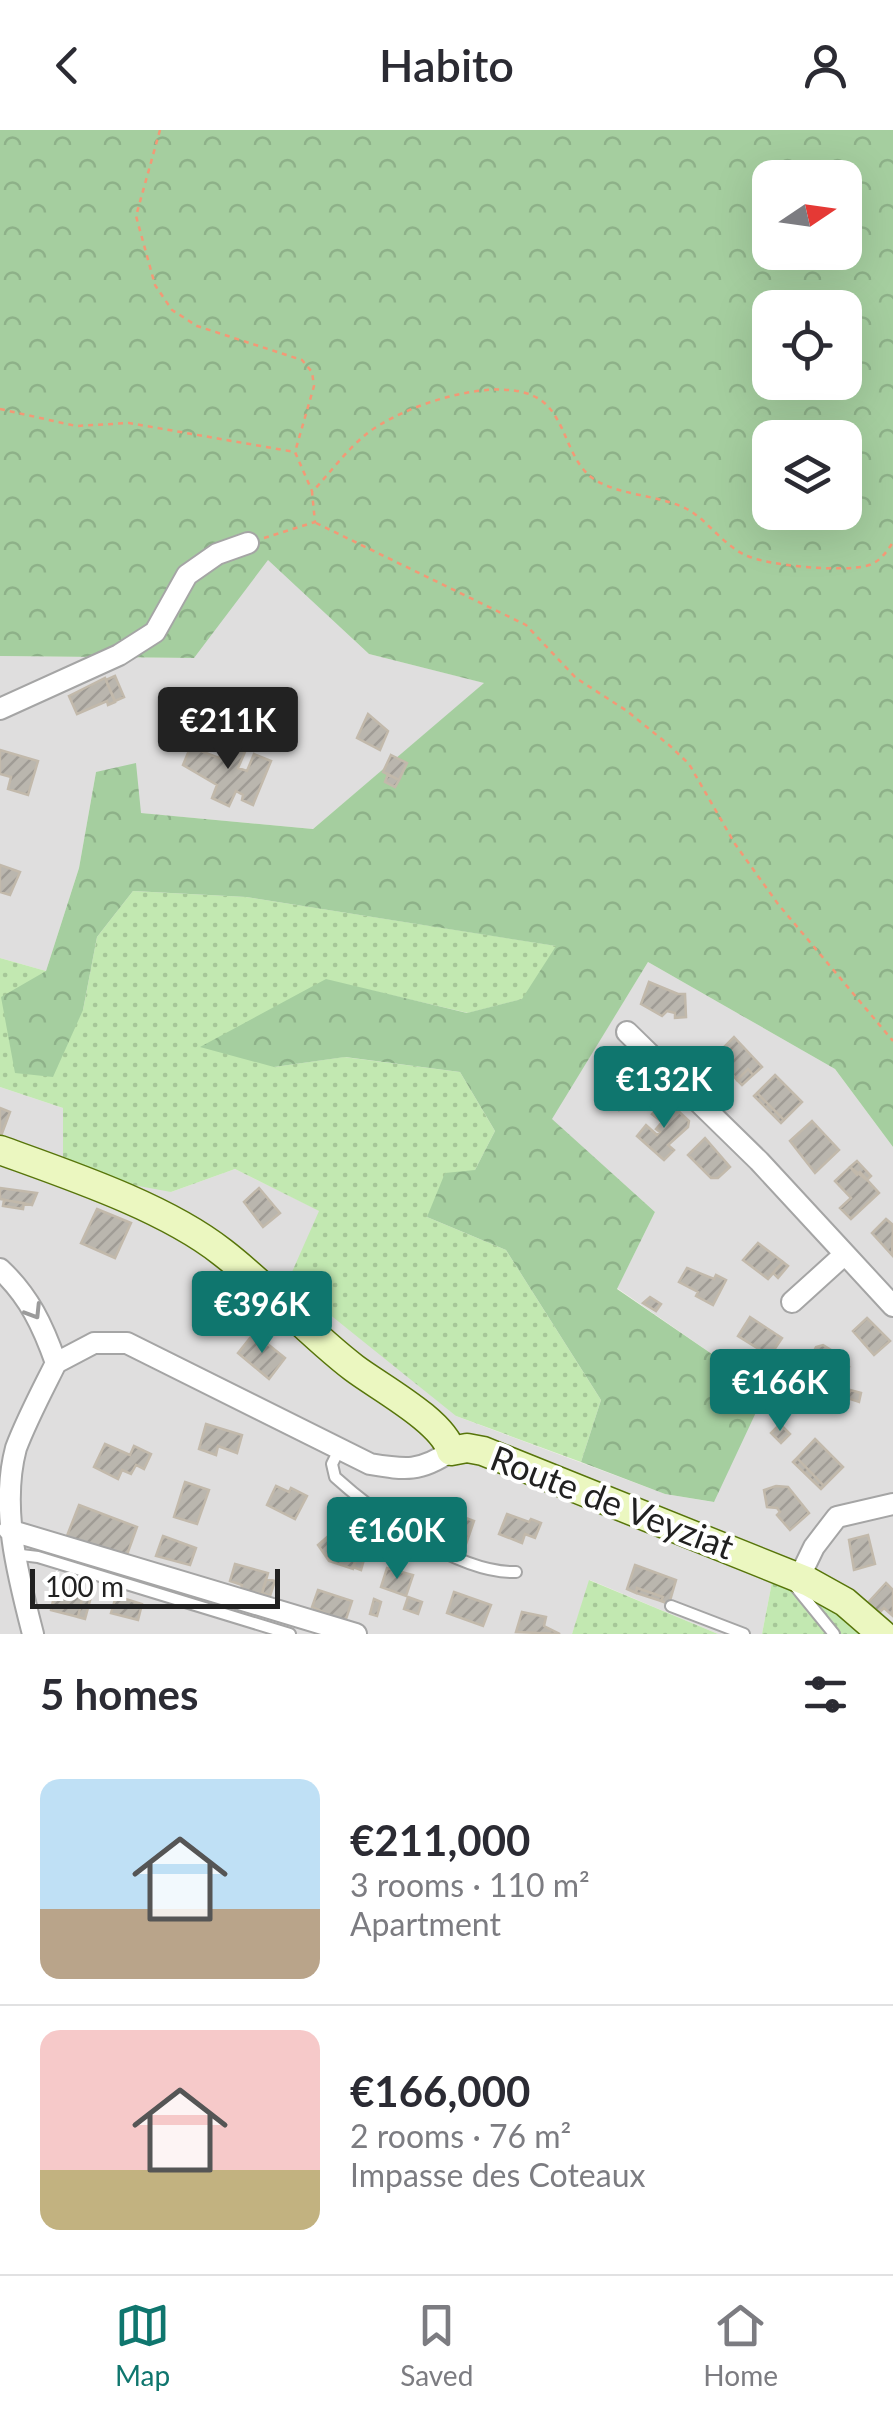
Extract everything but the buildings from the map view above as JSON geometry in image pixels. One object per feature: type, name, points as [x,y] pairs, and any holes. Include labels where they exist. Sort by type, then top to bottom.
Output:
[{"type":"street","points":[[0,708],[120,654],[155,632],[187,575],[218,554],[248,543]]},
{"type":"street","points":[[627,1032],[758,1161],[893,1306]]},
{"type":"street","name":"Route de Veyziat","points":[[0,1150],[152,1210],[220,1250],[317,1339],[436,1427],[451,1452],[467,1448],[483,1452],[792,1575],[845,1602],[882,1634]]},
{"type":"street","points":[[792,1302],[845,1254]]},
{"type":"street","points":[[0,1269],[42,1322],[56,1362]]},
{"type":"street","points":[[33,1634],[8,1544],[8,1491],[14,1452],[56,1362],[94,1343],[127,1342],[370,1464],[406,1470],[432,1464],[451,1452]]},
{"type":"street","points":[[792,1575],[837,1517],[893,1504]]},
{"type":"street","points":[[8,1544],[356,1634]]},
{"type":"lane","points":[[338,1450],[332,1464],[335,1476],[400,1525],[453,1555],[490,1570],[516,1572]]},
{"type":"lane","points":[[8,1544],[38,1557],[290,1634]]},
{"type":"lane","points":[[792,1575],[834,1634]]},
{"type":"lane","points":[[671,1606],[744,1634]]},
{"type":"path","points":[[160,130],[136,216],[155,285],[172,310],[197,326],[302,360],[312,372],[314,386],[294,452],[312,492],[315,522]]},
{"type":"path","points":[[312,492],[364,435],[389,420],[454,394],[524,390],[545,402],[574,457],[596,480],[692,512],[742,555],[764,562],[815,568],[866,566],[882,558],[893,542]]},
{"type":"path","points":[[0,409],[76,426],[128,423],[294,452]]},
{"type":"path","points":[[248,543],[315,522],[526,625],[576,678],[627,712],[688,764],[778,904],[893,1041]]},
{"type":"shaded area","points":[[268,559],[369,654],[485,683],[313,829],[140,813],[96,772],[79,868],[46,971],[0,958],[0,656],[193,658]]},
{"type":"shaded area","points":[[648,962],[835,1069],[893,1147],[893,1634],[772,1582],[762,1634],[718,1634],[590,1580],[572,1634],[0,1634],[0,1087],[63,1108],[171,1192],[235,1169],[320,1211],[456,1416],[665,1494],[713,1502],[765,1391],[617,1288],[655,1212],[551,1119]]},
{"type":"green space","points":[[0,130],[893,130],[893,1147],[835,1069],[648,962],[552,1119],[655,1212],[617,1289],[766,1391],[714,1502],[665,1494],[581,1462],[601,1400],[506,1250],[427,1217],[445,1173],[475,1170],[495,1131],[460,1072],[345,1057],[274,1067],[200,1047],[326,979],[467,1013],[522,999],[556,946],[246,897],[133,891],[97,937],[83,1010],[53,1077],[15,1073],[1,997],[46,971],[79,868],[96,772],[136,763],[141,813],[313,829],[484,683],[369,654],[268,560],[194,658],[0,656]]},
{"type":"green space","points":[[133,891],[246,897],[557,946],[523,999],[468,1013],[326,980],[274,1067],[344,1057],[460,1072],[495,1131],[475,1170],[427,1217],[506,1250],[601,1400],[581,1462],[456,1416],[288,1281],[319,1211],[235,1169],[171,1192],[63,1172],[63,1108],[0,1087],[0,958],[46,971],[83,1010],[97,937]]},
{"type":"green space","points":[[589,1580],[718,1634],[572,1634]]},
{"type":"green space","points":[[772,1582],[858,1602],[889,1634],[762,1634]]}]
